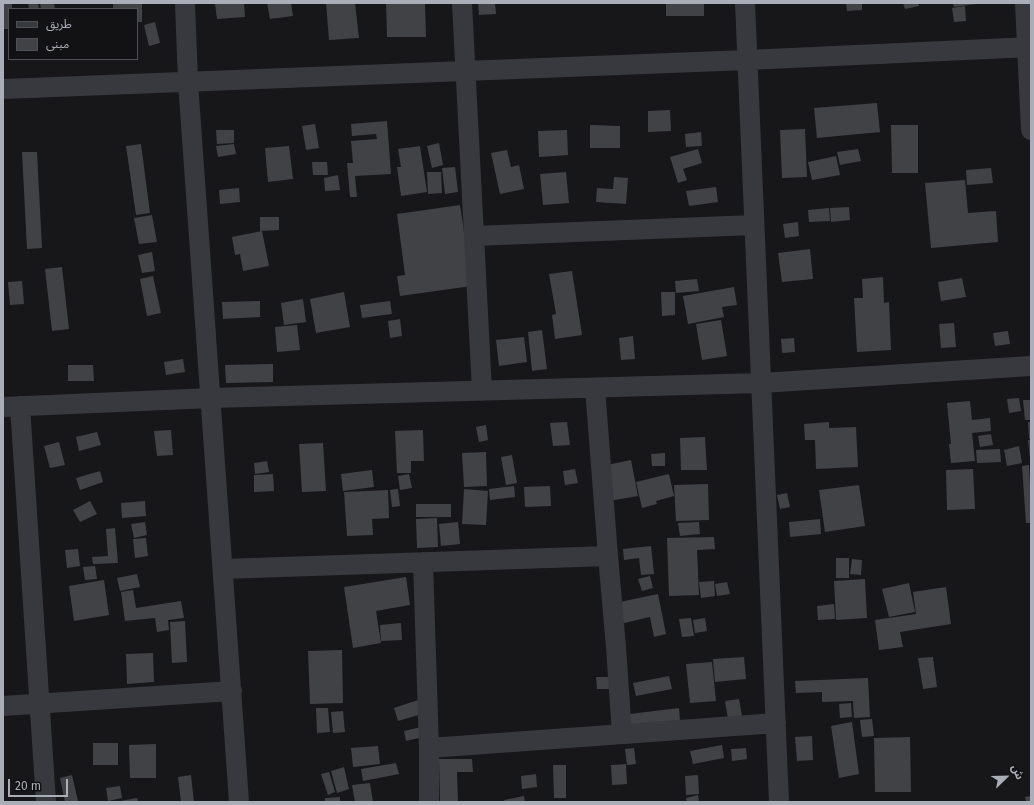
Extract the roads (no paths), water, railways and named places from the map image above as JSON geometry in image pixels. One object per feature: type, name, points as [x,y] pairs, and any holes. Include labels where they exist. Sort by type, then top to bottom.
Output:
[{"type":"street","points":[[185,3],[188,82],[240,802]]},
{"type":"street","points":[[462,3],[482,391]]},
{"type":"street","points":[[745,3],[780,802]]},
{"type":"street","points":[[1025,3],[1029,47],[1031,130]]},
{"type":"street","points":[[3,89],[747,60],[1029,47]]},
{"type":"street","points":[[474,236],[754,225]]},
{"type":"street","points":[[46,802],[40,704],[12,407],[210,398],[761,383],[1031,366]]},
{"type":"street","points":[[595,388],[622,734]]},
{"type":"street","points":[[223,569],[608,556]]},
{"type":"street","points":[[423,562],[429,748],[429,802]]},
{"type":"street","points":[[3,706],[232,691]]},
{"type":"street","points":[[429,748],[776,723]]}]
